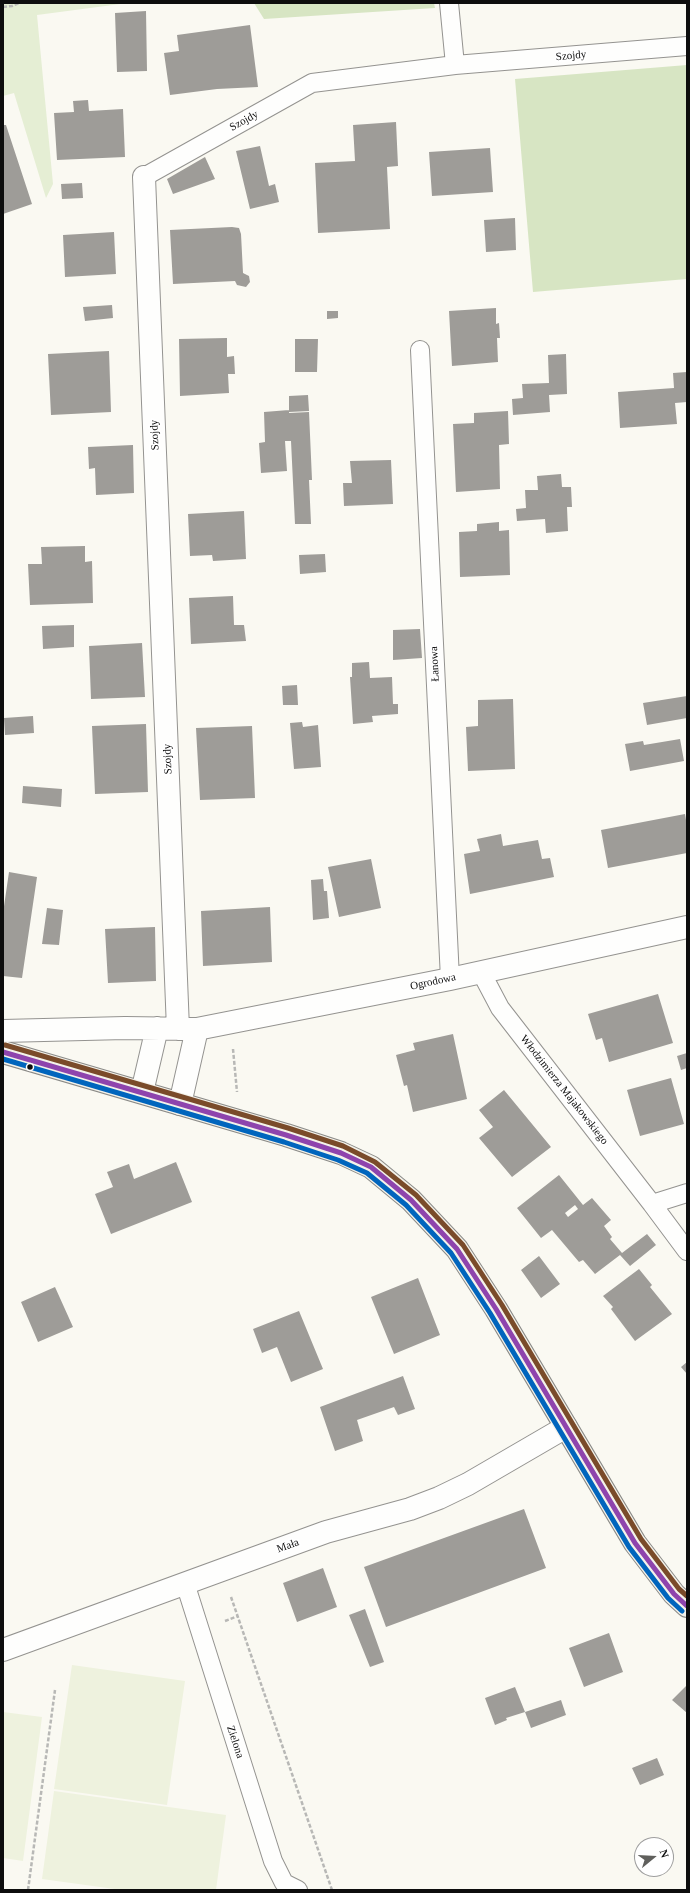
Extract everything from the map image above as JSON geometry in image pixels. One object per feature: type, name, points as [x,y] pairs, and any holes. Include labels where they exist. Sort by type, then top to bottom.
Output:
[{"type":"street","name":"Szojdy","points":[[144,177],[188,1029],[180,1104]]},
{"type":"street","name":"Ogrodowa","points":[[3,1031],[157,1028],[188,1029],[450,979],[687,927]]},
{"type":"street","points":[[142,1092],[157,1028]]},
{"type":"street","points":[[3,1052],[142,1092],[341,1153],[371,1167],[411,1200],[457,1249],[496,1309],[635,1543],[674,1594],[687,1606]]},
{"type":"street","name":"Mała","points":[[3,1650],[326,1532],[410,1509],[439,1498],[474,1481],[566,1428]]},
{"type":"lane","points":[[449,3],[455,65]]},
{"type":"lane","name":"Szojdy","points":[[144,177],[312,83],[455,65],[687,46]]},
{"type":"lane","name":"Łanowa","points":[[420,350],[450,979]]},
{"type":"lane","name":"Włodzimierza Majakowskiego","points":[[481,972],[500,1008],[687,1251]]},
{"type":"lane","points":[[652,1204],[687,1193]]},
{"type":"lane","name":"Zielona","points":[[185,1583],[273,1861],[284,1883],[298,1890]]},
{"type":"path","points":[[3,7],[12,6],[19,3]]},
{"type":"path","points":[[233,1041],[237,1094]]},
{"type":"path","points":[[228,1590],[332,1890]]},
{"type":"path","points":[[28,1890],[55,1690]]},
{"type":"green space","points":[[3,3],[128,3],[37,15],[53,184],[46,198],[14,93],[3,96]]},
{"type":"green space","points":[[254,3],[434,3],[435,8],[264,19]]},
{"type":"green space","points":[[687,65],[687,279],[533,292],[515,79]]},
{"type":"green space","points":[[72,1665],[185,1681],[167,1805],[54,1789]]},
{"type":"green space","points":[[3,1712],[42,1717],[23,1861],[3,1858]]},
{"type":"green space","points":[[54,1791],[226,1815],[216,1890],[122,1890],[42,1879]]},
{"type":"building","points":[[146,11],[147,71],[117,72],[115,13]]},
{"type":"building","points":[[250,25],[258,87],[217,89],[170,95],[164,53],[179,51],[177,35]]},
{"type":"building","points":[[88,100],[89,111],[123,109],[125,157],[57,160],[54,113],[74,112],[73,101]]},
{"type":"building","points":[[396,122],[398,166],[387,167],[390,229],[318,233],[315,163],[355,161],[353,125]]},
{"type":"building","points":[[3,125],[6,125],[32,204],[3,214]]},
{"type":"building","points":[[260,146],[269,186],[275,184],[279,202],[250,209],[236,151]]},
{"type":"building","points":[[490,148],[493,192],[432,196],[429,152]]},
{"type":"building","points":[[205,157],[215,179],[173,194],[167,179]]},
{"type":"building","points":[[82,183],[83,198],[62,199],[61,184]]},
{"type":"building","points":[[515,218],[516,250],[486,252],[484,220]]},
{"type":"building","points":[[232,227],[239,228],[241,234],[243,273],[249,276],[250,282],[246,287],[237,285],[235,281],[173,284],[170,230]]},
{"type":"building","points":[[114,232],[116,274],[65,277],[63,235]]},
{"type":"building","points":[[112,305],[113,318],[85,321],[83,307]]},
{"type":"building","points":[[496,308],[496,324],[499,323],[500,338],[497,338],[498,362],[452,366],[449,311]]},
{"type":"building","points":[[327,311],[338,311],[338,318],[327,319]]},
{"type":"building","points":[[227,338],[227,357],[234,356],[235,374],[228,374],[229,393],[180,396],[179,339]]},
{"type":"building","points":[[295,339],[318,339],[317,372],[295,372]]},
{"type":"building","points":[[109,351],[111,412],[51,415],[48,354]]},
{"type":"building","points":[[566,354],[567,394],[549,395],[550,412],[513,415],[512,399],[523,398],[522,384],[549,383],[548,355]]},
{"type":"building","points":[[687,372],[687,402],[675,403],[677,424],[620,428],[618,392],[674,388],[673,373]]},
{"type":"building","points":[[308,395],[309,411],[289,412],[289,396]]},
{"type":"building","points":[[289,410],[289,413],[309,412],[312,480],[309,480],[311,524],[295,524],[291,441],[285,441],[287,471],[261,473],[259,443],[265,442],[264,412]]},
{"type":"building","points":[[508,411],[509,444],[499,445],[500,489],[456,492],[453,424],[474,423],[474,413]]},
{"type":"building","points":[[133,445],[134,493],[96,495],[95,468],[89,469],[88,447]]},
{"type":"building","points":[[391,460],[393,504],[344,506],[343,483],[352,483],[350,461]]},
{"type":"building","points":[[561,474],[562,487],[571,487],[572,507],[567,507],[568,531],[546,533],[545,519],[517,521],[516,509],[526,508],[525,490],[538,490],[537,476]]},
{"type":"building","points":[[244,511],[246,559],[213,561],[212,555],[190,556],[188,514]]},
{"type":"building","points":[[499,522],[499,531],[509,530],[510,575],[460,577],[459,532],[477,531],[477,524]]},
{"type":"building","points":[[85,546],[85,562],[92,561],[93,603],[30,605],[28,564],[42,564],[41,547]]},
{"type":"building","points":[[325,554],[326,572],[300,574],[299,555]]},
{"type":"building","points":[[233,596],[234,625],[244,625],[246,641],[191,644],[189,598]]},
{"type":"building","points":[[74,625],[74,647],[43,649],[42,626]]},
{"type":"building","points":[[420,629],[422,658],[393,660],[393,630]]},
{"type":"building","points":[[142,643],[145,697],[91,699],[89,646]]},
{"type":"building","points":[[369,662],[370,678],[392,677],[393,704],[398,704],[398,714],[372,716],[373,722],[353,724],[350,677],[352,677],[352,663]]},
{"type":"building","points":[[297,685],[298,705],[283,705],[282,686]]},
{"type":"building","points":[[687,696],[687,718],[647,725],[643,703]]},
{"type":"building","points":[[513,699],[515,769],[468,771],[466,727],[478,726],[478,700]]},
{"type":"building","points":[[33,716],[34,733],[5,735],[4,718]]},
{"type":"building","points":[[302,722],[303,727],[318,725],[321,767],[294,769],[290,723]]},
{"type":"building","points":[[146,724],[148,792],[95,794],[92,726]]},
{"type":"building","points":[[252,726],[255,798],[200,800],[196,728]]},
{"type":"building","points":[[680,739],[684,761],[630,771],[625,744],[643,741],[644,745]]},
{"type":"building","points":[[23,786],[62,789],[61,807],[22,803]]},
{"type":"building","points":[[685,814],[687,826],[687,853],[608,868],[601,830]]},
{"type":"building","points":[[501,834],[503,846],[538,840],[542,859],[550,858],[554,877],[470,894],[464,854],[480,851],[477,839]]},
{"type":"building","points":[[371,859],[381,908],[339,917],[328,867]]},
{"type":"building","points":[[9,872],[37,877],[22,978],[3,976],[3,913]]},
{"type":"building","points":[[323,879],[324,891],[327,891],[329,918],[313,920],[311,880]]},
{"type":"building","points":[[270,907],[272,962],[203,966],[201,911]]},
{"type":"building","points":[[47,908],[63,910],[59,945],[42,944]]},
{"type":"building","points":[[155,927],[156,981],[108,983],[105,929]]},
{"type":"building","points":[[658,994],[673,1043],[609,1062],[602,1038],[596,1040],[588,1014]]},
{"type":"building","points":[[453,1034],[467,1099],[413,1112],[407,1085],[404,1086],[396,1055],[415,1050],[413,1043]]},
{"type":"building","points":[[687,1053],[687,1068],[681,1070],[677,1056]]},
{"type":"building","points":[[671,1078],[684,1124],[640,1136],[627,1090]]},
{"type":"building","points":[[504,1090],[551,1147],[512,1177],[479,1138],[493,1127],[479,1110]]},
{"type":"building","points":[[176,1162],[192,1202],[111,1234],[95,1194],[113,1187],[107,1172],[129,1164],[134,1179]]},
{"type":"building","points":[[559,1175],[583,1205],[592,1198],[611,1220],[604,1226],[612,1237],[610,1239],[622,1253],[647,1234],[656,1245],[630,1266],[620,1255],[595,1274],[583,1260],[579,1262],[552,1230],[541,1238],[517,1208]],"holes":[[[575,1205],[578,1209],[568,1217],[565,1213]]]},
{"type":"building","points":[[539,1256],[560,1284],[541,1298],[521,1270]]},
{"type":"building","points":[[639,1269],[652,1285],[650,1287],[672,1314],[635,1341],[611,1309],[613,1307],[603,1296]]},
{"type":"building","points":[[418,1278],[440,1335],[394,1354],[371,1297]]},
{"type":"building","points":[[55,1287],[73,1327],[38,1342],[21,1302]]},
{"type":"building","points":[[299,1311],[323,1369],[291,1382],[277,1347],[262,1353],[253,1329]]},
{"type":"building","points":[[687,1362],[687,1374],[681,1367]]},
{"type":"building","points":[[403,1376],[415,1409],[398,1415],[394,1407],[357,1420],[363,1441],[335,1451],[320,1407]]},
{"type":"building","points":[[524,1509],[546,1568],[386,1627],[364,1567]]},
{"type":"building","points":[[323,1568],[337,1607],[297,1622],[283,1583]]},
{"type":"building","points":[[365,1609],[384,1662],[370,1667],[349,1615]]},
{"type":"building","points":[[609,1633],[623,1672],[584,1687],[569,1648]]},
{"type":"building","points":[[687,1685],[687,1713],[672,1700]]},
{"type":"building","points":[[515,1687],[525,1712],[506,1718],[507,1720],[495,1725],[485,1698]]},
{"type":"building","points":[[561,1700],[566,1715],[531,1728],[525,1712]]},
{"type":"building","points":[[657,1758],[664,1775],[640,1785],[632,1768]]},
{"type":"transit line","points":[[5,1045],[288,1128],[343,1146],[375,1162],[416,1195],[463,1245],[502,1305],[641,1539],[679,1589],[687,1596]]},
{"type":"transit line","points":[[3,1052],[286,1135],[341,1153],[371,1167],[411,1200],[457,1249],[496,1309],[635,1543],[674,1594],[687,1606]]},
{"type":"transit line","points":[[3,1059],[284,1142],[338,1160],[367,1173],[406,1205],[451,1253],[490,1313],[629,1547],[668,1598],[682,1611]]}]
